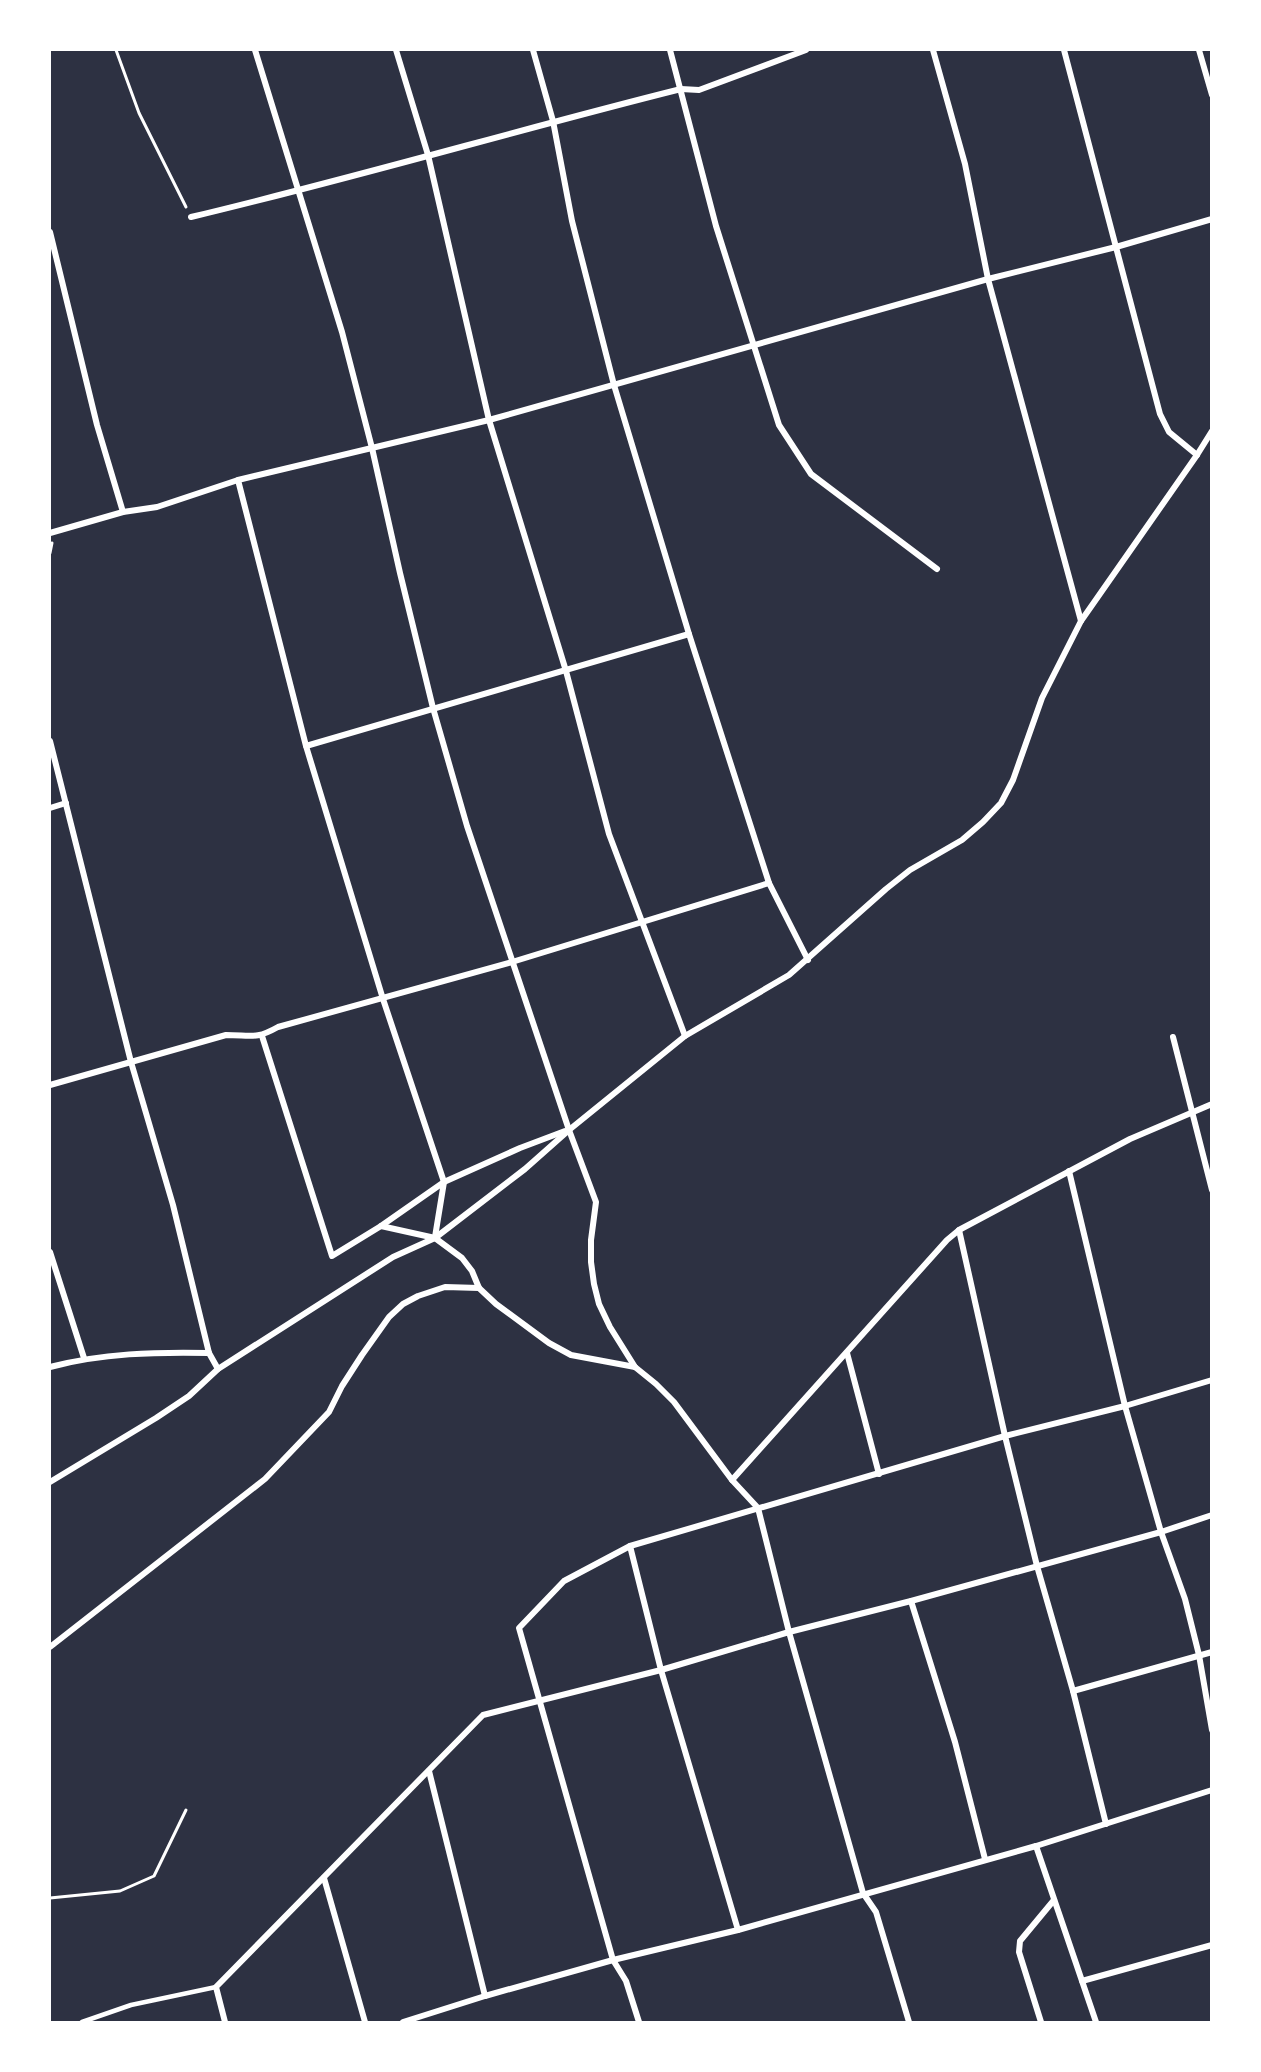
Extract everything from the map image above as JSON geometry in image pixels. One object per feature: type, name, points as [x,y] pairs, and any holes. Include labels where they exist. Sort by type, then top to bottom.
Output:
[{"type":"street","points":[[255,50],[342,332],[372,448],[433,708],[467,826],[569,1130],[596,1202],[591,1240],[591,1262],[599,1304],[634,1367],[674,1402],[732,1480],[758,1508],[789,1632],[863,1893],[876,1912],[909,2022]]},
{"type":"street","points":[[396,50],[428,155],[489,420],[566,672],[609,834],[685,1036]]},
{"type":"street","points":[[533,50],[553,121],[572,220],[614,385],[689,634],[769,883],[808,960]]},
{"type":"street","points":[[670,50],[716,226],[779,425],[811,474],[937,569]]},
{"type":"street","points":[[191,217],[298,192],[553,121],[681,89],[699,90],[806,50]]},
{"type":"street","points":[[933,50],[965,164],[988,279],[1080,621]]},
{"type":"street","points":[[1064,50],[1160,414],[1169,432],[1197,455]]},
{"type":"street","points":[[1199,50],[1212,95]]},
{"type":"street","points":[[50,533],[123,512],[157,507],[238,480],[489,420],[988,279],[1116,247],[1212,219]]},
{"type":"street","points":[[50,232],[51,244],[97,425],[123,512]]},
{"type":"street","points":[[50,1482],[156,1418],[189,1396],[218,1369],[393,1257],[435,1238],[525,1169],[569,1130],[685,1036],[765,990],[808,960],[873,899],[910,870],[962,840],[983,822],[1001,803],[1013,780],[1042,698],[1080,621],[1212,431]]},
{"type":"street","points":[[238,480],[306,746],[383,999],[444,1182],[435,1238]]},
{"type":"street","points":[[306,746],[566,672],[689,634]]},
{"type":"street","points":[[50,741],[130,1062],[173,1205],[209,1353],[218,1369]]},
{"type":"street","points":[[50,808],[66,803]]},
{"type":"street","points":[[50,1085],[226,1035],[262,1036],[278,1027],[512,962],[769,883]]},
{"type":"street","points":[[262,1036],[332,1256],[381,1226],[444,1182],[520,1148],[569,1130]]},
{"type":"street","points":[[1173,1037],[1212,1190]]},
{"type":"street","points":[[732,1480],[947,1240],[959,1230],[1130,1139],[1212,1104]]},
{"type":"street","points":[[1069,1171],[1125,1406],[1161,1532],[1185,1599],[1199,1655],[1212,1730]]},
{"type":"street","points":[[381,1226],[435,1238],[462,1258],[472,1271],[479,1288],[522,1325],[571,1355],[634,1367]]},
{"type":"street","points":[[959,1230],[1037,1566],[1073,1691],[1106,1824]]},
{"type":"street","points":[[50,1252],[84,1358]]},
{"type":"street","points":[[50,1647],[265,1479],[329,1412],[362,1355],[389,1317],[403,1304],[445,1287],[479,1288]]},
{"type":"street","points":[[50,1367],[84,1358],[154,1352],[209,1353]]},
{"type":"street","points":[[847,1353],[879,1474]]},
{"type":"street","points":[[639,2022],[626,1981],[613,1960],[519,1628],[564,1581],[630,1546],[1005,1436],[1125,1406],[1212,1380]]},
{"type":"street","points":[[225,2022],[216,1987],[483,1716],[661,1670],[789,1632],[1161,1532],[1212,1515]]},
{"type":"street","points":[[630,1546],[661,1670],[738,1930]]},
{"type":"street","points":[[910,1601],[955,1742],[986,1859]]},
{"type":"street","points":[[1073,1691],[1212,1652]]},
{"type":"street","points":[[429,1771],[485,1996]]},
{"type":"street","points":[[403,2022],[613,1960],[738,1930],[1036,1846],[1212,1791]]},
{"type":"street","points":[[1036,1846],[1096,2022]]},
{"type":"street","points":[[324,1878],[365,2022]]},
{"type":"street","points":[[1041,2022],[1019,1952],[1020,1941],[1054,1900]]},
{"type":"street","points":[[1082,1981],[1212,1945]]},
{"type":"lane","points":[[82,2022],[131,2005],[216,1987]]},
{"type":"path","points":[[116,50],[139,113],[191,217]]},
{"type":"path","points":[[50,1898],[120,1892],[154,1876],[186,1810]]}]
